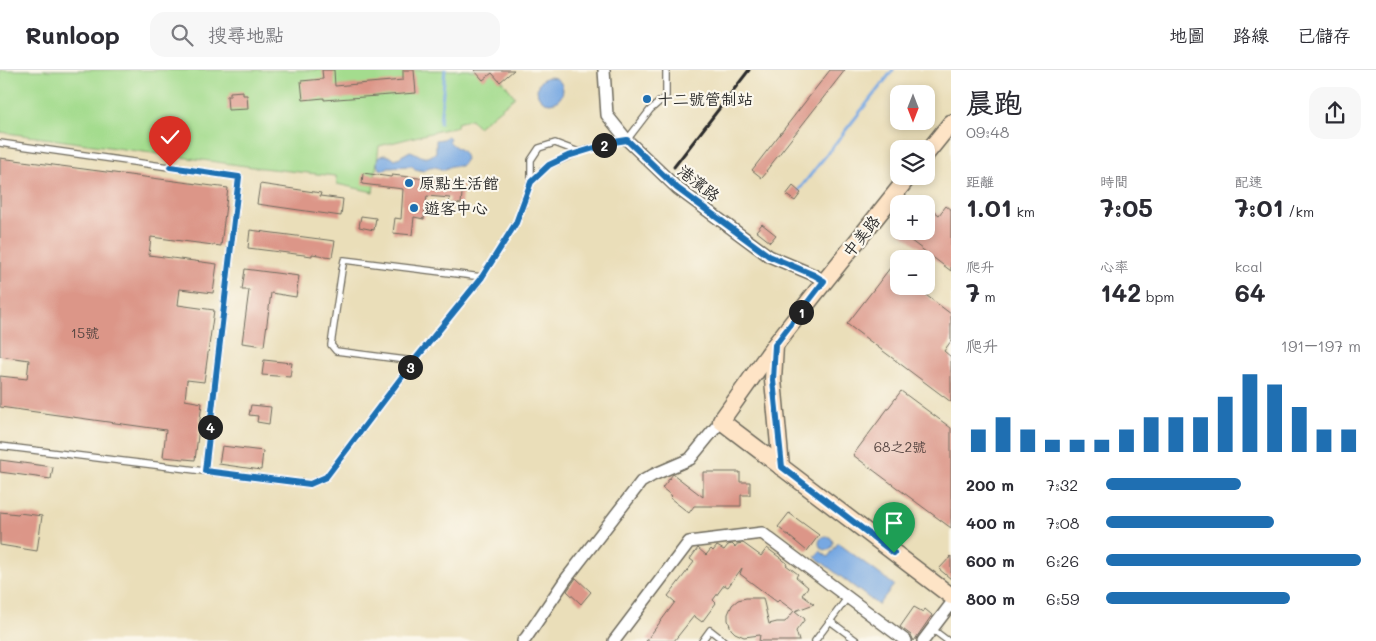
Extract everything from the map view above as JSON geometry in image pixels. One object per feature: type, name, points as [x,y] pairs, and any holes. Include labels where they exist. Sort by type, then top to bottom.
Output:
[{"type":"main road","points":[[935,143],[951,123]]},
{"type":"main road","name":"中美路","points":[[722,421],[775,345],[902,185]]},
{"type":"main road","points":[[775,345],[773,380],[782,467]]},
{"type":"main road","points":[[722,421],[951,596]]},
{"type":"street","name":"港濱路","points":[[604,70],[607,115],[627,140],[677,188],[769,256],[824,281]]},
{"type":"street","points":[[523,641],[566,579],[641,482],[690,459],[722,421]]},
{"type":"street","points":[[614,641],[689,542],[762,532],[906,641]]},
{"type":"street","points":[[923,641],[951,604]]},
{"type":"lane","points":[[531,182],[549,165],[579,152],[627,140],[650,110],[666,96],[666,70]]},
{"type":"lane","points":[[0,143],[239,177],[205,471]]},
{"type":"lane","points":[[0,446],[310,484],[326,477],[414,361],[482,277],[516,223],[531,182],[531,160],[539,148],[555,143],[579,152]]},
{"type":"lane","points":[[414,361],[336,351],[332,345],[344,260],[482,277]]},
{"type":"lane","points":[[815,641],[848,597]]},
{"type":"lane","points":[[830,620],[858,641]]},
{"type":"lane","points":[[932,629],[948,641]]},
{"type":"lane","points":[[702,641],[710,630],[724,641]]},
{"type":"green space","points":[[0,70],[494,70],[515,97],[478,127],[471,119],[457,123],[458,126],[379,146],[373,192],[337,184],[336,176],[253,167],[0,132]]},
{"type":"water","points":[[550,77],[559,81],[563,90],[559,99],[550,103],[541,99],[537,90],[541,81]]},
{"type":"water","points":[[448,136],[449,141],[465,155],[466,159],[461,166],[451,166],[443,170],[431,167],[424,171],[415,169],[412,166],[388,167],[385,170],[380,169],[377,165],[378,158],[384,155],[394,159],[410,151],[423,157],[428,157],[436,152],[436,140]]},
{"type":"water","points":[[823,536],[829,536],[833,543],[829,550],[823,550],[819,546],[819,540]]},
{"type":"water","points":[[838,543],[894,585],[878,605],[815,557],[820,551],[828,557]]},
{"type":"building","points":[[322,70],[334,70],[335,86],[403,80],[403,70],[414,70],[416,93],[303,100],[301,81],[323,79]]},
{"type":"building","points":[[474,70],[514,70],[500,82],[492,73],[483,80]]},
{"type":"building","points":[[830,70],[845,70],[762,178],[752,170]]},
{"type":"building","points":[[243,91],[243,95],[247,95],[248,109],[228,110],[227,96],[230,96],[230,92]]},
{"type":"building","points":[[0,158],[228,188],[221,246],[151,237],[149,255],[217,264],[213,293],[180,289],[178,305],[214,310],[204,382],[187,380],[185,400],[202,403],[195,460],[163,457],[166,430],[0,407],[0,376],[27,379],[29,360],[0,356]]},
{"type":"building","points":[[363,173],[463,183],[461,204],[449,203],[450,198],[427,196],[424,219],[414,217],[412,235],[393,233],[395,218],[401,219],[403,189],[362,184]]},
{"type":"building","points":[[260,184],[321,193],[320,196],[343,199],[341,216],[257,204]]},
{"type":"building","points":[[793,186],[801,193],[795,201],[786,195]]},
{"type":"building","points":[[946,206],[951,210],[951,271],[935,259],[935,250],[923,250],[910,240],[935,240],[935,212],[939,215]]},
{"type":"building","points":[[361,216],[376,218],[374,230],[359,227]]},
{"type":"building","points":[[762,224],[776,235],[770,242],[756,231]]},
{"type":"building","points":[[250,230],[335,241],[332,257],[248,248]]},
{"type":"building","points":[[890,268],[890,295],[926,295],[951,314],[951,341],[944,351],[951,357],[951,402],[847,324]]},
{"type":"building","points":[[245,269],[299,276],[296,297],[271,293],[264,346],[242,343],[249,290],[242,290]]},
{"type":"building","points":[[264,360],[292,363],[290,377],[262,375]]},
{"type":"building","points":[[901,391],[951,428],[951,528],[853,455]]},
{"type":"building","points":[[251,405],[271,407],[269,424],[257,422],[258,416],[249,415]]},
{"type":"building","points":[[222,446],[263,451],[261,470],[219,464]]},
{"type":"building","points":[[0,460],[53,467],[51,479],[0,472]]},
{"type":"building","points":[[703,472],[740,472],[740,482],[750,482],[750,495],[741,495],[741,506],[694,506],[689,513],[670,498],[672,496],[662,488],[673,474],[703,497]]},
{"type":"building","points":[[0,512],[42,516],[37,551],[0,545]]},
{"type":"building","points":[[789,513],[819,535],[807,551],[778,527]]},
{"type":"building","points":[[743,543],[761,556],[767,548],[787,563],[786,565],[798,574],[796,577],[808,587],[802,595],[814,604],[795,611],[805,619],[796,631],[799,641],[759,641],[760,635],[744,637],[731,629],[728,614],[732,605],[738,600],[763,598],[769,624],[785,622],[794,611],[779,600],[777,602],[740,574],[742,568],[728,587],[724,585],[713,600],[716,603],[702,622],[694,616],[674,641],[646,641],[675,602],[668,596],[694,562],[690,559],[698,548],[706,555],[717,546],[724,550],[728,545],[732,544],[735,547],[737,544]]},
{"type":"building","points":[[951,556],[951,579],[939,569]]},
{"type":"building","points":[[576,578],[591,592],[581,604],[567,591]]},
{"type":"building","points":[[914,607],[923,612],[925,609],[932,615],[914,641],[911,635],[900,627]]},
{"type":"waterway","points":[[440,123],[445,70]]},
{"type":"waterway","points":[[798,191],[893,70]]},
{"type":"railway","points":[[674,167],[749,70]]},
{"type":"place","name":"十二號管制站","points":[[647,99]]},
{"type":"place","name":"原點生活館","points":[[409,183]]},
{"type":"place","name":"遊客中心","points":[[414,208]]},
{"type":"route","points":[[170,167],[239,177],[205,471],[310,484],[326,477],[414,361],[482,277],[516,223],[531,182],[549,165],[568,156],[627,140],[677,188],[769,256],[824,281],[775,345],[773,380],[782,467],[894,553]]}]
